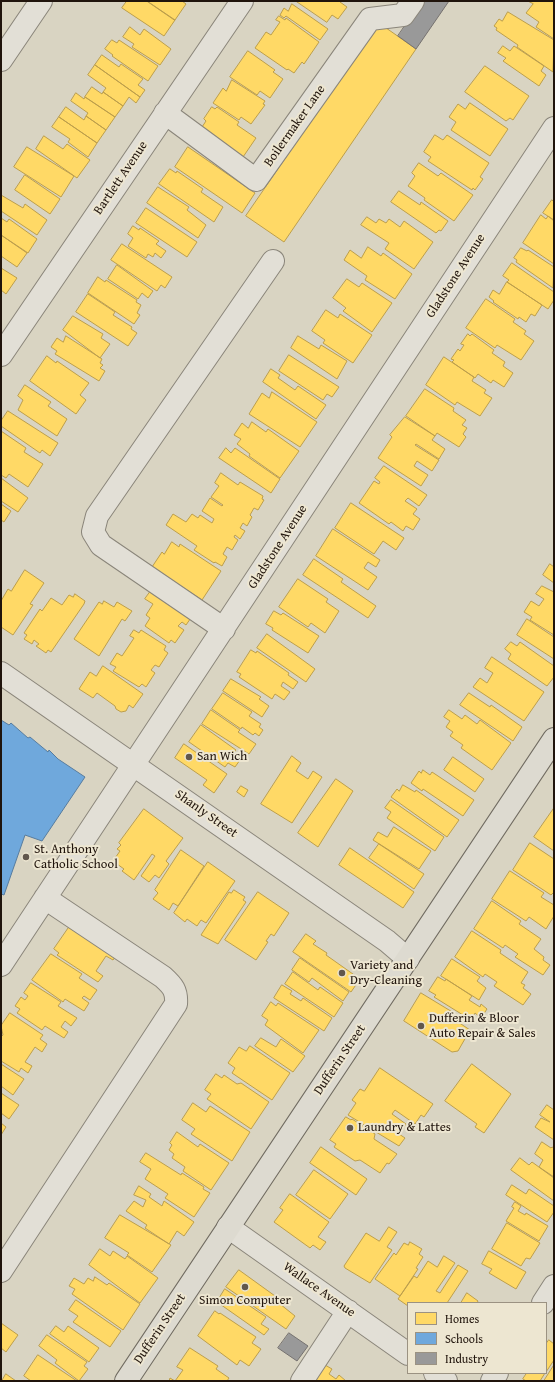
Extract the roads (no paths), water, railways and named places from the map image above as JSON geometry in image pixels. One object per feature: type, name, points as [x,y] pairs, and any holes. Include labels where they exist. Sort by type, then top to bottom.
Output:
[{"type":"main road","name":"Dufferin Street","points":[[126,1381],[554,739]]},
{"type":"street","points":[[1,60],[41,1]]},
{"type":"street","name":"Bartlett Avenue","points":[[1,355],[242,1]]},
{"type":"street","name":"Boilermaker Lane","points":[[165,113],[256,180],[370,19],[403,15],[413,1]]},
{"type":"street","name":"Gladstone Avenue","points":[[1,965],[554,128]]},
{"type":"street","points":[[224,629],[101,546],[93,532],[97,516],[273,261]]},
{"type":"street","name":"Shanly Street","points":[[1,674],[387,940],[408,959]]},
{"type":"street","points":[[1,1271],[176,1004],[177,994],[172,985],[163,977],[45,898]]},
{"type":"street","name":"Wallace Avenue","points":[[228,1227],[407,1353]]},
{"type":"street","points":[[544,1302],[554,1286]]},
{"type":"street","points":[[302,1381],[348,1311]]},
{"type":"street","points":[[436,1374],[446,1381]]},
{"type":"place","name":"San Wich","points":[[189,757]]},
{"type":"place","name":"St. Anthony Catholic School","points":[[26,857]]},
{"type":"place","name":"Variety and Dry-Cleaning","points":[[342,973]]},
{"type":"place","name":"Dufferin & Bloor Auto Repair & Sales","points":[[421,1026]]},
{"type":"place","name":"Laundry & Lattes","points":[[350,1128]]},
{"type":"place","name":"Simon Computer","points":[[245,1287]]}]
